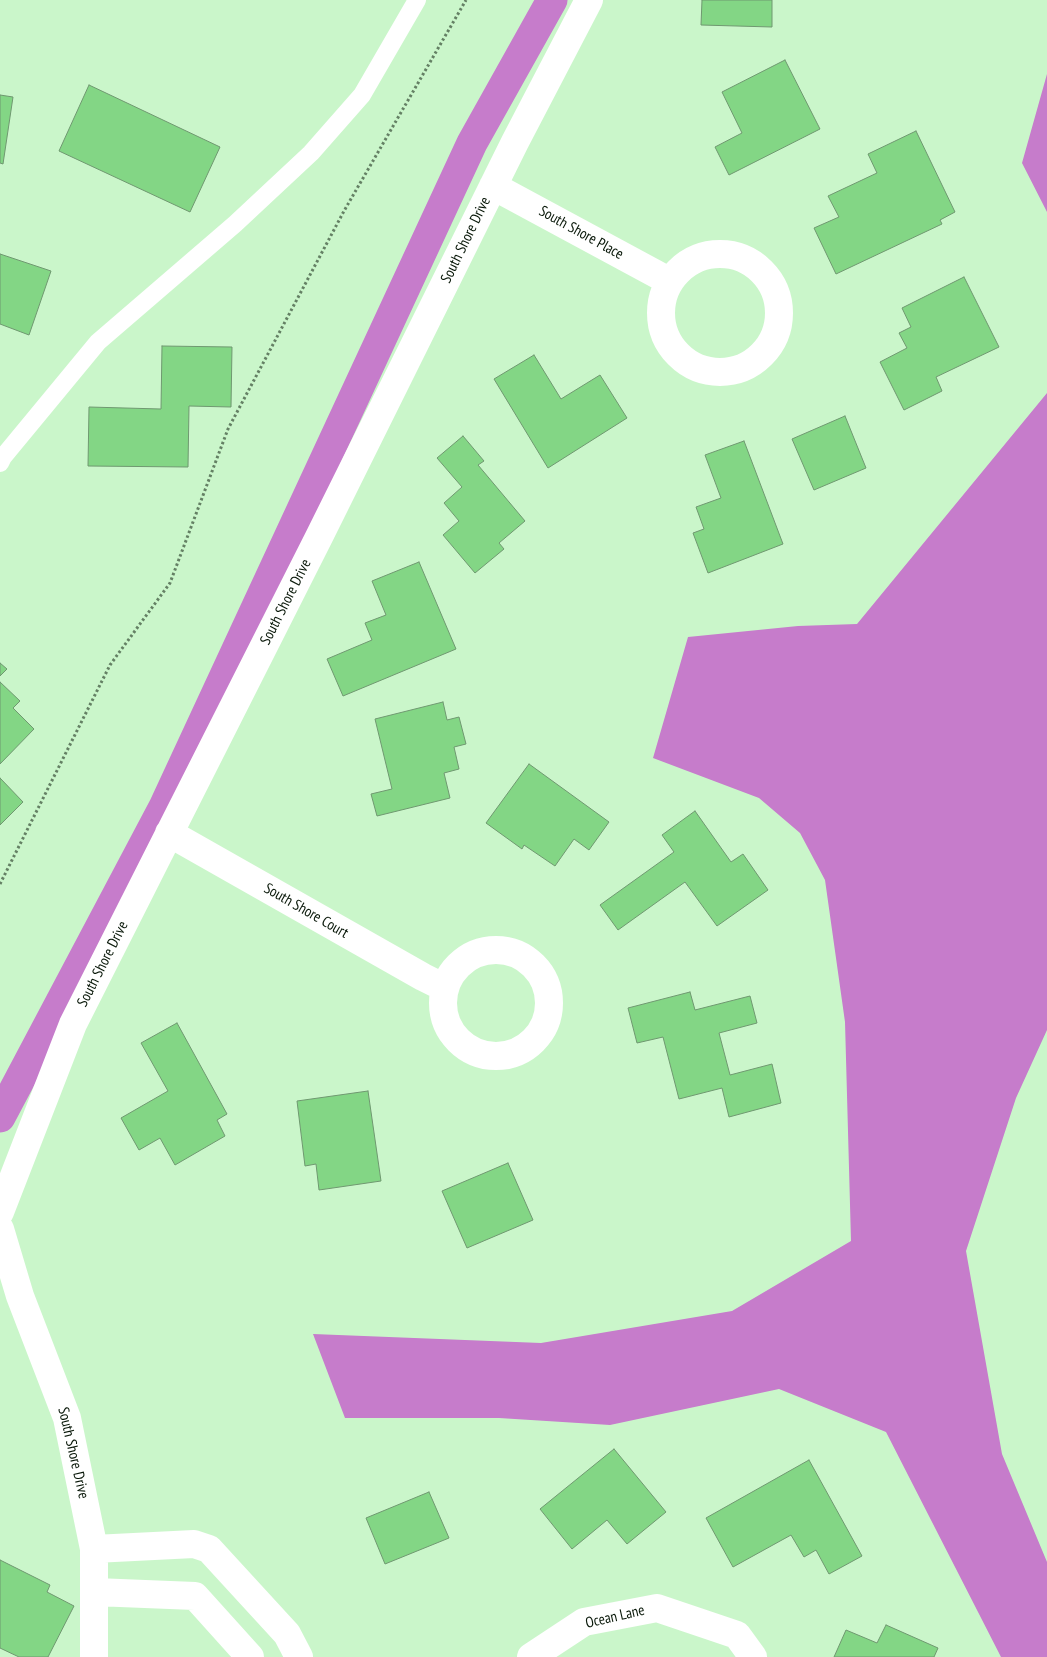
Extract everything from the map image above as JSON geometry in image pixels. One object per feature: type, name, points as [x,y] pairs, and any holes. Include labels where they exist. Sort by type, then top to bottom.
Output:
[{"type":"street","name":"South Shore Drive","points":[[0,1212],[73,1024],[493,186],[589,0]]},
{"type":"street","name":"South Shore Place","points":[[493,186],[669,281]]},
{"type":"street","points":[[730,255],[752,264],[768,279],[778,301],[778,324],[770,346],[754,362],[732,372],[710,372],[688,364],[671,347],[662,326],[661,303],[669,281],[686,265],[707,256],[730,255]]},
{"type":"street","name":"South Shore Court","points":[[169,833],[444,988]]},
{"type":"street","name":"South Shore Drive","points":[[0,1229],[20,1296],[67,1418],[94,1549],[94,1657]]},
{"type":"street","points":[[94,1549],[194,1544],[209,1549],[287,1634],[299,1657]]},
{"type":"street","points":[[95,1592],[195,1596],[250,1657]]},
{"type":"street","name":"Ocean Lane","points":[[531,1657],[584,1622],[657,1608],[737,1635],[753,1657]]},
{"type":"lane","points":[[0,463],[98,342],[235,224],[311,153],[362,96],[417,0]]},
{"type":"path","points":[[0,884],[110,666],[170,583],[228,429],[344,212],[466,0]]},
{"type":"shaded area","points":[[1047,74],[1047,212],[1022,163]]},
{"type":"shaded area","points":[[1047,393],[1047,1030],[1016,1098],[966,1251],[1002,1454],[1047,1562],[1047,1657],[1001,1657],[886,1432],[779,1389],[610,1425],[499,1418],[345,1418],[313,1334],[541,1343],[732,1311],[851,1241],[845,1022],[825,880],[800,833],[759,798],[653,758],[688,637],[798,626],[857,624]]},
{"type":"building","points":[[702,0],[772,0],[772,27],[701,25]]},
{"type":"building","points":[[785,60],[820,129],[729,175],[715,147],[742,133],[722,92]]},
{"type":"building","points":[[89,85],[220,147],[190,212],[59,151]]},
{"type":"building","points":[[0,95],[13,97],[3,164],[0,163]]},
{"type":"building","points":[[916,131],[955,212],[940,220],[942,224],[836,274],[814,228],[839,217],[828,196],[877,173],[868,154]]},
{"type":"building","points":[[0,254],[51,271],[29,335],[0,324]]},
{"type":"building","points":[[964,277],[999,347],[936,377],[942,391],[904,410],[880,362],[907,348],[899,333],[911,327],[902,308]]},
{"type":"building","points":[[162,346],[232,347],[231,407],[189,406],[188,467],[88,466],[89,407],[161,409]]},
{"type":"building","points":[[534,355],[561,399],[600,375],[627,418],[548,468],[494,379]]},
{"type":"building","points":[[845,416],[866,468],[814,490],[792,439]]},
{"type":"building","points":[[463,436],[484,461],[478,465],[525,521],[499,543],[504,549],[475,573],[443,535],[459,521],[444,503],[462,487],[437,458]]},
{"type":"building","points":[[744,441],[783,544],[708,573],[693,533],[704,529],[696,507],[721,498],[705,455]]},
{"type":"building","points":[[419,562],[456,649],[343,696],[327,659],[372,640],[365,623],[386,615],[372,581]]},
{"type":"building","points":[[0,663],[7,669],[0,676]]},
{"type":"building","points":[[0,682],[20,701],[13,708],[34,729],[0,764]]},
{"type":"building","points":[[443,702],[447,720],[459,717],[466,744],[454,747],[459,769],[444,773],[450,798],[377,816],[371,794],[392,789],[375,719]]},
{"type":"building","points":[[529,764],[609,822],[589,850],[574,839],[555,866],[524,845],[522,849],[486,823]]},
{"type":"building","points":[[0,778],[23,802],[0,825]]},
{"type":"building","points":[[695,811],[731,862],[743,854],[768,890],[717,926],[685,882],[618,930],[600,905],[674,852],[662,835]]},
{"type":"building","points":[[690,992],[695,1010],[750,996],[757,1023],[719,1033],[730,1075],[772,1064],[781,1103],[729,1117],[722,1088],[679,1099],[663,1037],[637,1043],[628,1008]]},
{"type":"building","points":[[177,1023],[227,1114],[217,1120],[225,1136],[175,1165],[160,1138],[139,1150],[121,1118],[168,1091],[141,1043]]},
{"type":"building","points":[[368,1091],[381,1181],[319,1190],[316,1164],[305,1166],[297,1101]]},
{"type":"building","points":[[508,1163],[533,1220],[467,1248],[442,1191]]},
{"type":"building","points":[[614,1449],[666,1512],[627,1544],[607,1520],[572,1549],[540,1509]]},
{"type":"building","points":[[809,1460],[862,1556],[829,1574],[816,1550],[804,1557],[791,1535],[733,1567],[706,1518]]},
{"type":"building","points":[[429,1492],[449,1538],[385,1564],[366,1518]]},
{"type":"building","points":[[0,1560],[50,1585],[47,1592],[74,1606],[48,1657],[19,1657],[0,1648]]},
{"type":"building","points":[[886,1625],[938,1648],[934,1657],[834,1657],[846,1630],[877,1643]]},
{"type":"waterway","points":[[0,1117],[164,807],[472,143],[552,0]]}]
